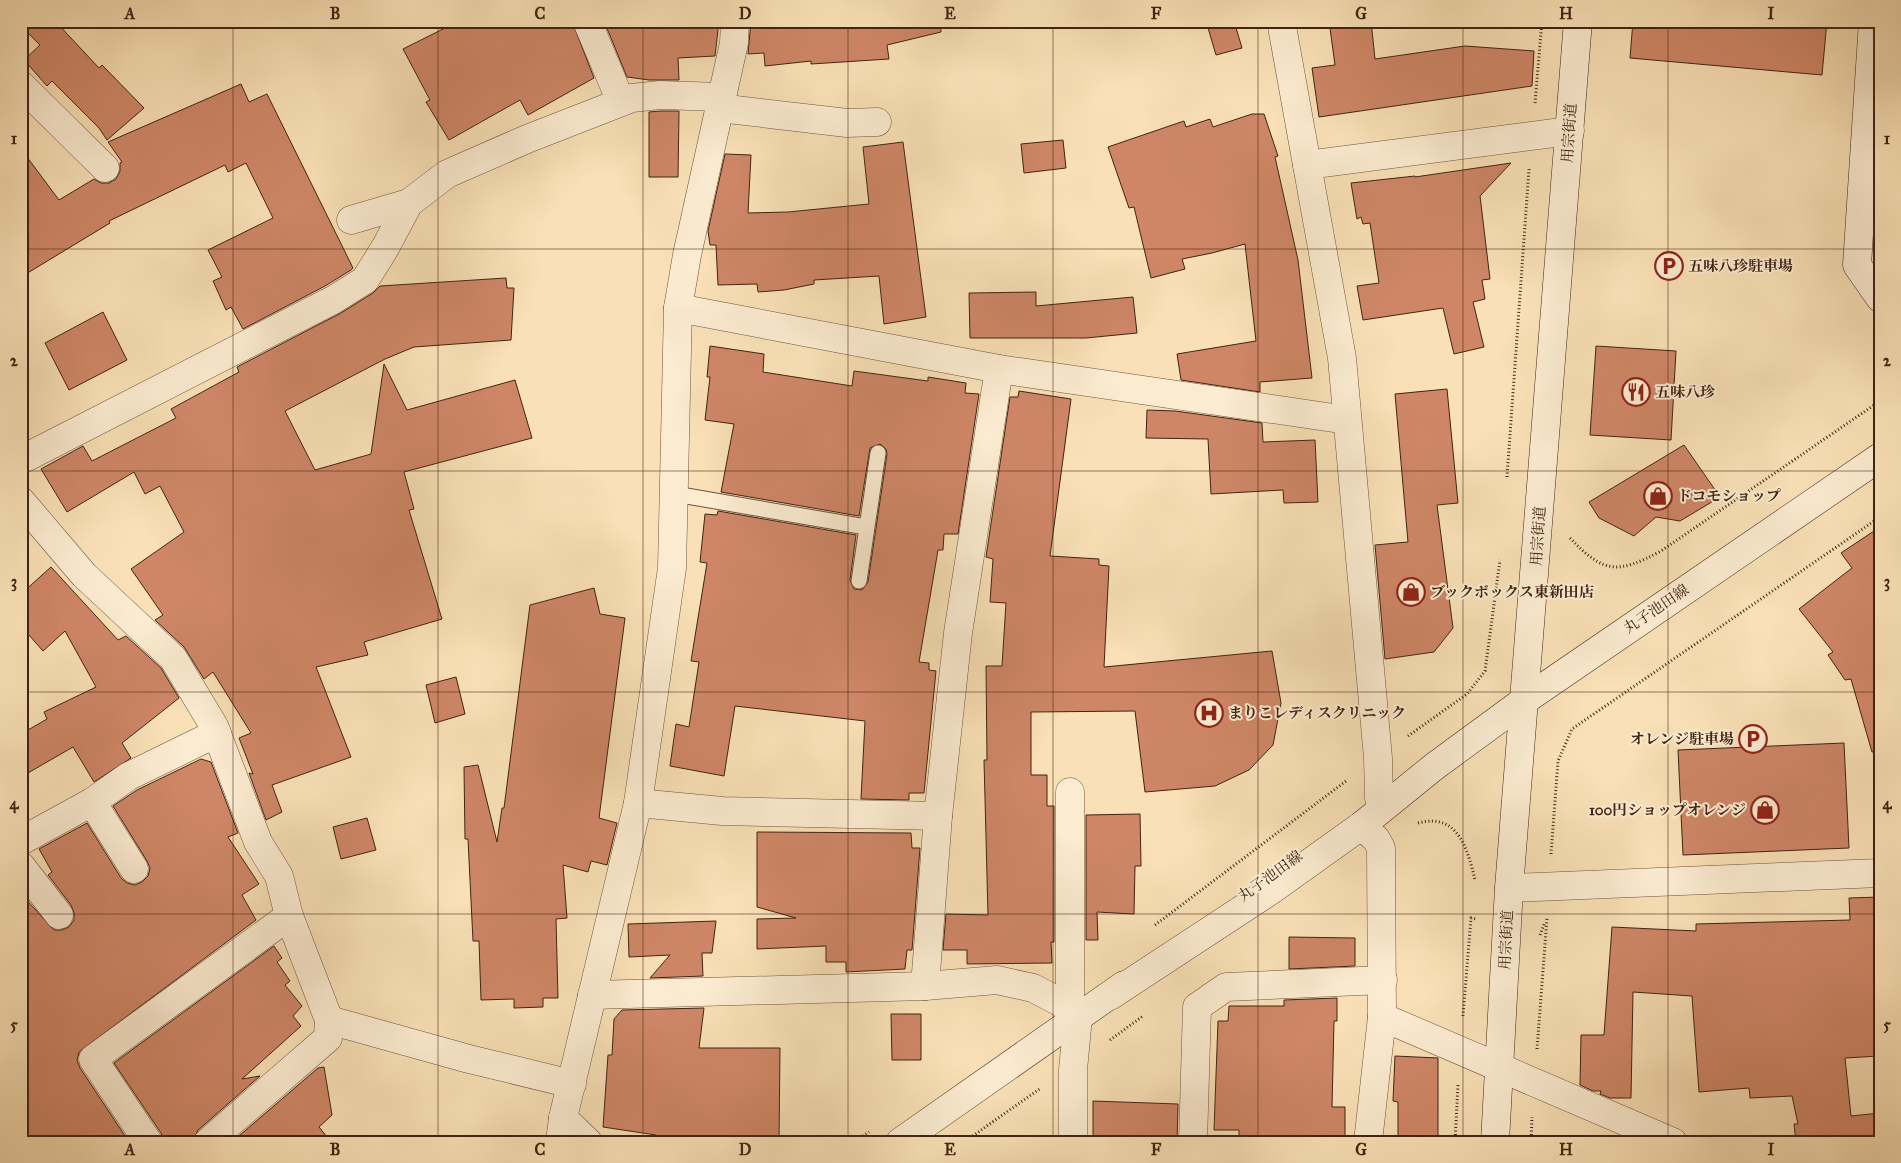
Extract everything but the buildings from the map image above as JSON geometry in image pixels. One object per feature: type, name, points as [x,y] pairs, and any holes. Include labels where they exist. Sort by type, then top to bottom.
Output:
[{"type":"street","points":[[587,21],[621,102]]},
{"type":"street","points":[[588,1142],[562,1130],[638,803],[672,568],[678,308],[687,255],[734,43],[736,21]]},
{"type":"street","points":[[1281,21],[1342,358],[1378,758],[1379,798]]},
{"type":"street","name":"用宗街道","points":[[1495,1142],[1509,888],[1578,21]]},
{"type":"street","points":[[1873,21],[1857,265],[1880,298]]},
{"type":"street","points":[[21,85],[105,168]]},
{"type":"street","points":[[352,220],[409,203],[447,174],[632,98],[660,95],[720,102],[846,123],[877,122]]},
{"type":"street","points":[[1307,165],[1570,131]]},
{"type":"street","points":[[21,460],[334,300],[365,280],[386,248],[409,203]]},
{"type":"street","points":[[678,308],[999,368],[1348,420]]},
{"type":"street","points":[[925,986],[938,816],[958,634],[999,368]]},
{"type":"street","name":"丸子池田線","points":[[900,1142],[1078,1017],[1270,891],[1361,826],[1435,766],[1525,700],[1880,458]]},
{"type":"street","points":[[25,512],[84,575],[173,658],[217,733],[258,842],[279,876],[289,916],[329,1020],[328,1038],[208,1142]]},
{"type":"street","points":[[21,841],[92,802],[129,776],[217,733]]},
{"type":"street","name":"丸子池田線","points":[[1110,996],[1255,886],[1379,798],[1435,766]]},
{"type":"street","points":[[1070,792],[1070,999],[1078,1017],[1074,1070],[1073,1142]]},
{"type":"street","points":[[92,802],[134,870]]},
{"type":"street","points":[[638,803],[722,811],[938,816]]},
{"type":"street","points":[[1361,826],[1376,839],[1382,848],[1382,1017],[1368,1142]]},
{"type":"street","points":[[21,866],[60,915]]},
{"type":"street","points":[[1509,888],[1880,873]]},
{"type":"street","points":[[148,1142],[93,1059],[289,916]]},
{"type":"street","points":[[592,995],[925,986],[997,980],[1033,988],[1060,1002],[1078,1017]]},
{"type":"street","points":[[1193,1142],[1197,1007],[1226,987],[1383,980]]},
{"type":"street","points":[[1382,1017],[1673,1142]]},
{"type":"street","points":[[329,1020],[468,1060],[572,1084]]},
{"type":"lane","points":[[859,581],[878,453]]},
{"type":"lane","points":[[674,494],[866,527]]},
{"type":"path","points":[[1506,483],[1542,21]]},
{"type":"path","points":[[1601,565],[1622,567],[1638,564],[1661,551],[1880,401]]},
{"type":"path","points":[[1530,1142],[1558,762],[1572,729],[1880,517]]},
{"type":"path","points":[[1152,927],[1467,694],[1485,671],[1501,553]]},
{"type":"path","points":[[854,1142],[870,1130]]},
{"type":"place","name":"五味八珍駐車場","points":[[1669,266]]},
{"type":"place","name":"五味八珍","points":[[1636,392]]},
{"type":"place","name":"ドコモショップ","points":[[1658,496]]},
{"type":"place","name":"ブックボックス東新田店","points":[[1411,592]]},
{"type":"place","name":"まりこレディスクリニック","points":[[1209,713]]},
{"type":"place","name":"オレンジ駐車場","points":[[1753,739]]},
{"type":"place","name":"100円ショップオレンジ","points":[[1765,810]]}]
